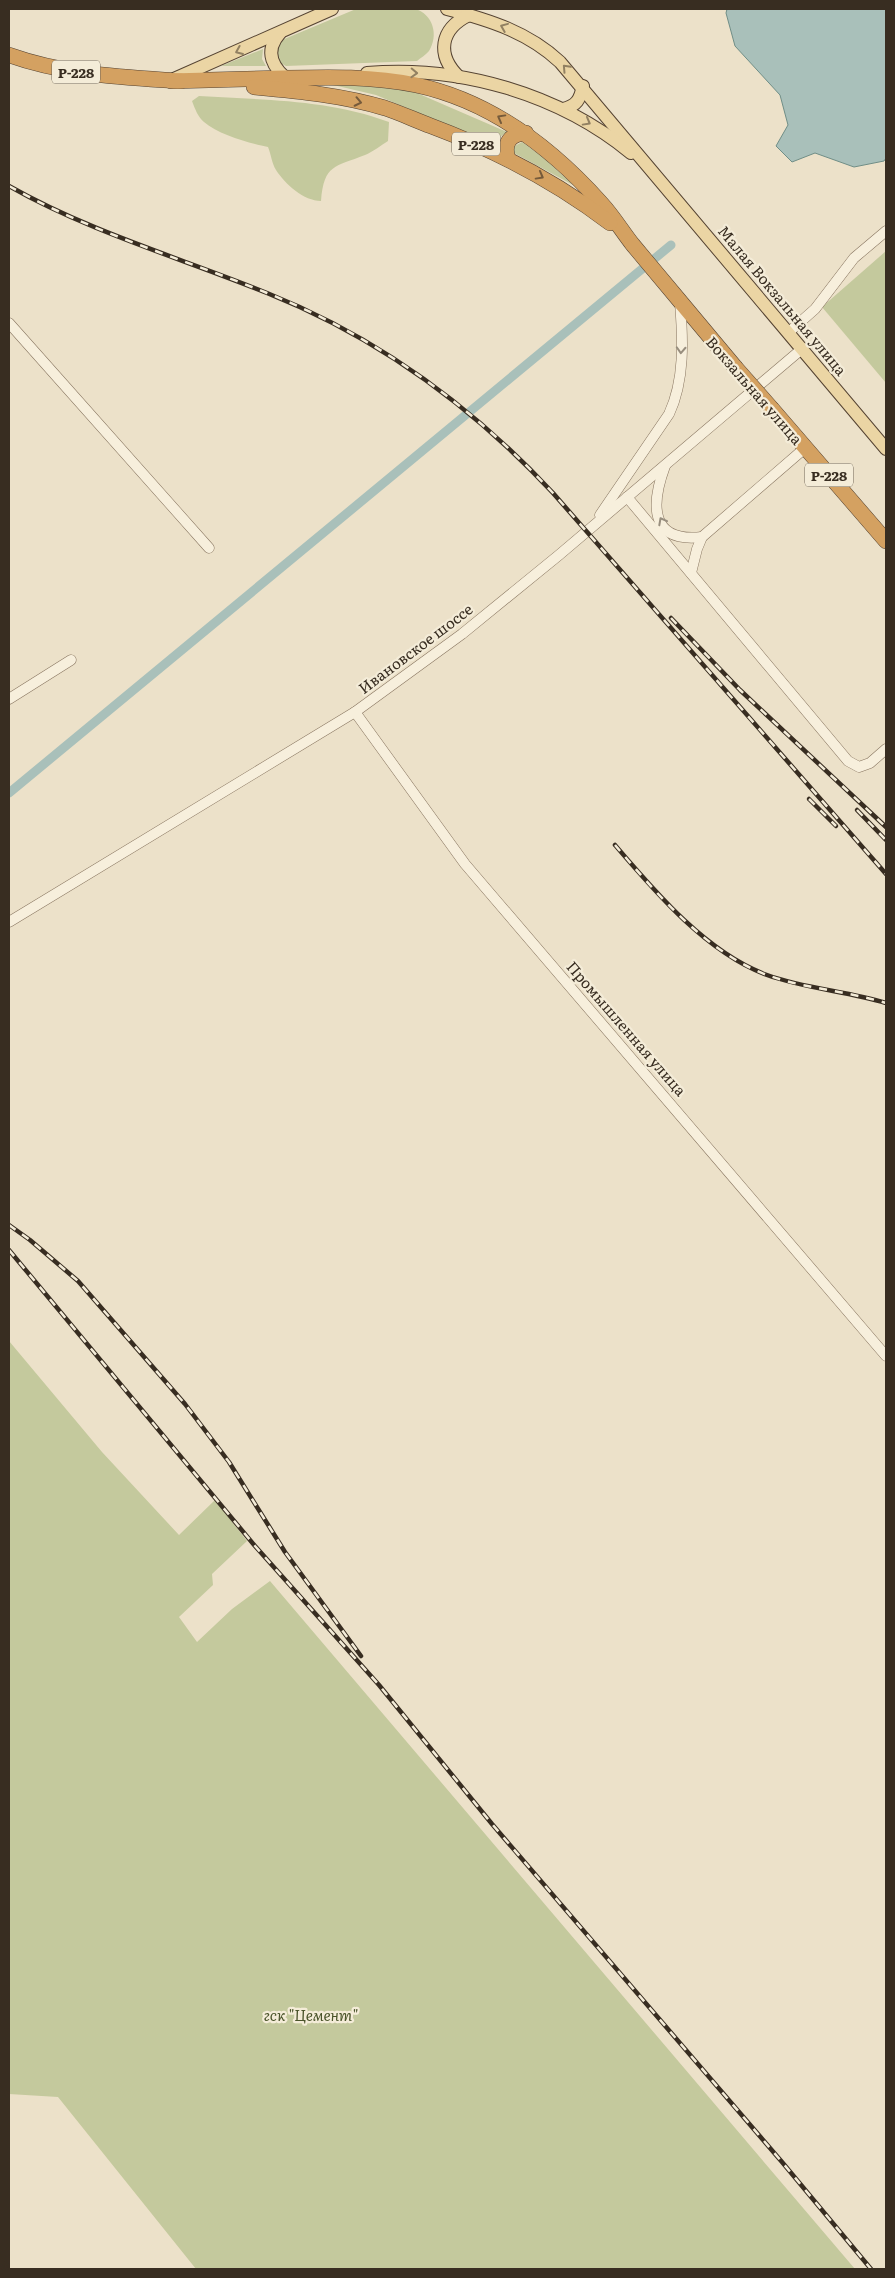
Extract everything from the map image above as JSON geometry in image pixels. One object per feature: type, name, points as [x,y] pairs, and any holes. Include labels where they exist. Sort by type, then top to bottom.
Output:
[{"type":"highway","name":"Р-228","points":[[9,55],[37,64],[87,74],[171,81],[293,87],[384,108],[465,139],[508,159],[587,205],[625,235]]},
{"type":"highway","name":"Р-228","points":[[293,87],[330,76],[416,85],[448,94],[501,117],[526,134],[577,177],[602,204],[625,235]]},
{"type":"highway","points":[[508,159],[506,147],[508,141],[518,134],[526,134]]},
{"type":"highway","name":"Вокзальная улица","points":[[625,235],[735,367],[886,541]]},
{"type":"main road","points":[[171,81],[331,9]]},
{"type":"main road","points":[[447,9],[469,14],[497,24],[538,43],[560,62],[582,86],[655,172]]},
{"type":"main road","points":[[459,78],[445,59],[444,48],[450,29],[457,21],[469,14]]},
{"type":"main road","points":[[280,33],[271,46],[270,52],[277,70],[293,87]]},
{"type":"main road","points":[[330,76],[376,72],[459,78],[524,93],[563,109],[608,136],[655,172]]},
{"type":"main road","points":[[563,109],[571,108],[577,102],[582,86]]},
{"type":"main road","name":"Малая Вокзальная улица","points":[[655,172],[886,449]]},
{"type":"street","points":[[789,332],[815,309],[854,258],[886,231]]},
{"type":"street","points":[[595,523],[669,414],[675,401],[681,355],[680,301]]},
{"type":"street","points":[[9,323],[209,548]]},
{"type":"street","name":"Ивановское шоссе","points":[[9,922],[355,712],[462,634],[802,348]]},
{"type":"street","points":[[691,573],[702,537],[805,448]]},
{"type":"street","points":[[665,464],[656,490],[655,506],[660,523],[671,534],[686,539],[702,537]]},
{"type":"street","points":[[627,497],[848,761],[859,767],[870,763],[886,749]]},
{"type":"street","points":[[9,700],[71,660]]},
{"type":"street","name":"Промышленная улица","points":[[355,712],[465,864],[886,1356]]},
{"type":"green space","points":[[356,9],[415,9],[421,12],[430,20],[434,32],[434,38],[429,51],[417,61],[286,66],[277,61],[276,50],[282,40]]},
{"type":"green space","points":[[263,49],[262,59],[266,66],[221,66]]},
{"type":"green space","points":[[358,83],[410,90],[507,132],[497,139],[499,147],[376,95],[329,84]]},
{"type":"green space","points":[[199,96],[295,102],[366,114],[389,122],[388,141],[368,154],[339,165],[328,173],[321,201],[315,200],[302,195],[284,181],[275,168],[268,147],[226,135],[204,122],[198,115],[192,101]]},
{"type":"green space","points":[[522,142],[544,158],[573,185],[514,153],[513,147]]},
{"type":"green space","points":[[886,251],[886,383],[822,307]]},
{"type":"green space","name":"гск \"Цемент\"","points":[[9,1341],[102,1452],[179,1535],[215,1500],[247,1541],[212,1574],[213,1585],[179,1617],[197,1642],[232,1609],[270,1581],[855,2269],[196,2269],[58,2097],[9,2094]]},
{"type":"water","points":[[727,9],[886,9],[886,158],[884,161],[854,167],[815,153],[792,162],[776,146],[788,125],[780,95],[735,46],[726,13]]},
{"type":"waterway","points":[[9,793],[671,245]]},
{"type":"railway","points":[[9,186],[104,231],[235,280],[308,311],[384,353],[456,403],[490,431],[553,493],[886,874]]},
{"type":"railway","points":[[671,618],[740,690],[886,827]]},
{"type":"railway","points":[[809,799],[836,826]]},
{"type":"railway","points":[[857,810],[886,840]]},
{"type":"railway","points":[[615,845],[684,920],[703,937],[745,965],[782,980],[886,1003]]},
{"type":"railway","points":[[9,1225],[30,1240],[78,1281],[185,1404],[229,1462],[285,1552],[361,1656]]},
{"type":"railway","points":[[9,1250],[255,1546],[379,1685],[492,1824],[782,2162],[871,2269]]}]
